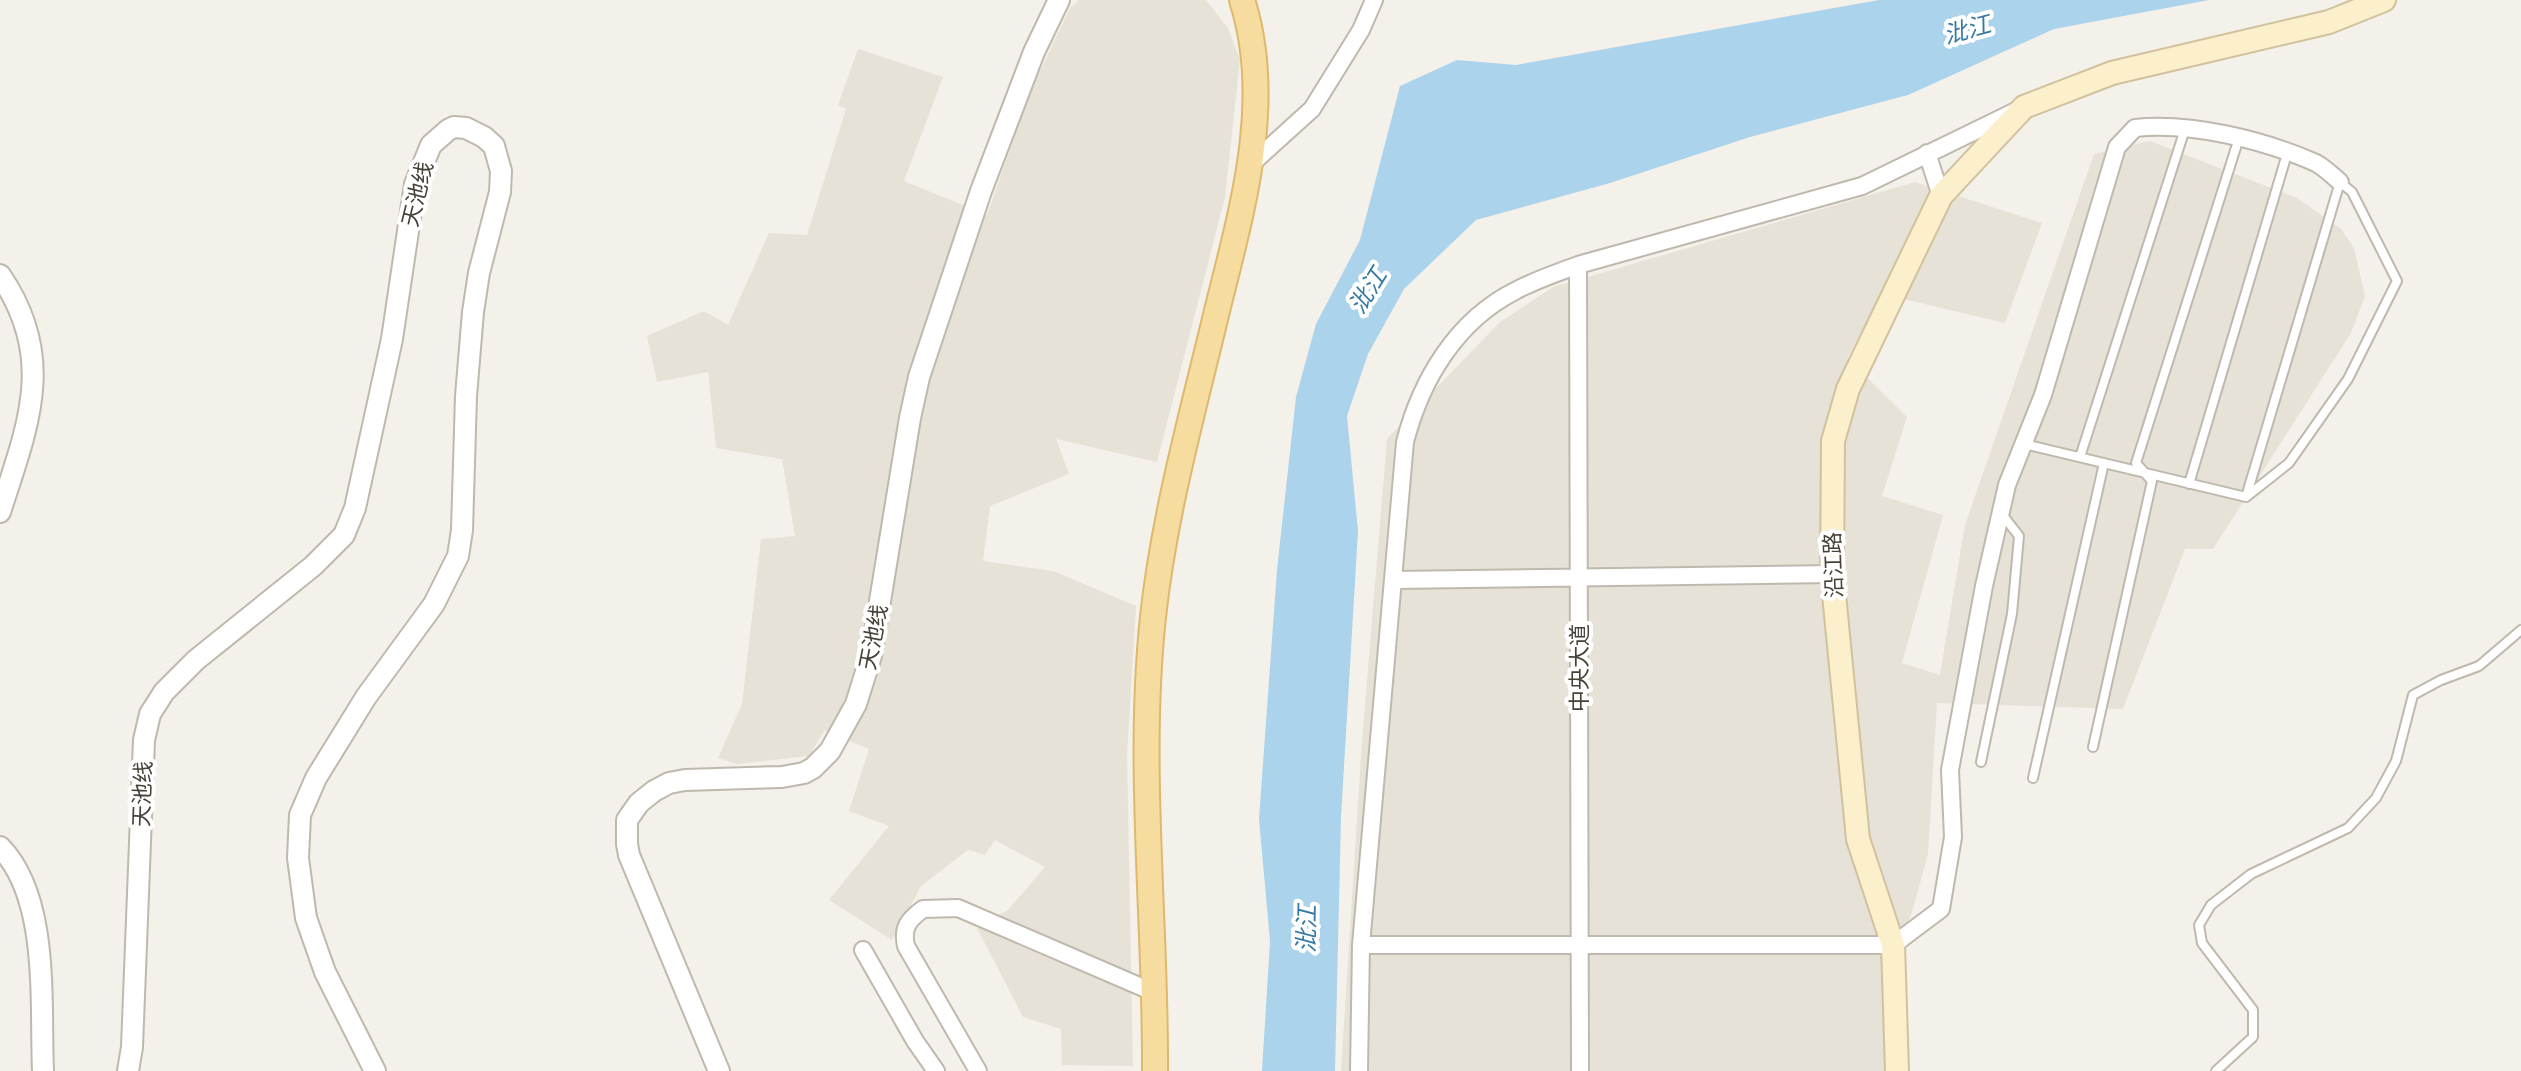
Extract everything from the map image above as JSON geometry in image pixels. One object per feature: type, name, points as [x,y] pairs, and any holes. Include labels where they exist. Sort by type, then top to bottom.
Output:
[{"type":"main road","points":[[1155,1071],[1148,735],[1153,621],[1171,502],[1249,166],[1257,80],[1254,50],[1242,0]]},
{"type":"main road","points":[[2024,107],[2112,73],[2329,22],[2384,0]]},
{"type":"main road","name":"沿江路","points":[[1897,1071],[1893,945],[1858,839],[1832,574],[1833,441],[1848,389],[1941,196],[2024,107]]},
{"type":"street","name":"天池线","points":[[719,1071],[629,855],[627,820],[639,803],[669,783],[804,773],[821,761],[842,731],[856,704],[871,656],[919,377],[981,191],[1034,52],[1059,0]]},
{"type":"street","points":[[1249,166],[1312,109],[1361,30],[1374,0]]},
{"type":"street","points":[[2329,22],[2366,0]]},
{"type":"street","points":[[1359,1071],[1361,945],[1405,442],[1413,411],[1449,346],[1488,308],[1513,291],[1578,265],[1862,186],[2024,107]]},
{"type":"street","points":[[1361,945],[1893,945],[1941,909],[1953,837],[1950,770],[1984,586],[2007,485],[2043,395],[2117,147],[2135,128],[2157,126],[2239,137],[2318,164],[2340,182]]},
{"type":"street","name":"天池线","points":[[128,1071],[139,907],[144,740],[150,714],[164,692],[196,660],[313,566],[344,535],[355,508],[392,339],[415,184],[431,145],[454,127],[466,128],[494,146],[501,171],[500,192],[479,273],[473,312],[458,556],[434,604],[366,697],[316,778],[305,801],[299,829],[298,858],[306,918],[325,972],[375,1071]]},
{"type":"street","points":[[1927,153],[1941,196]]},
{"type":"street","name":"中央大道","points":[[1578,265],[1580,1071]]},
{"type":"street","points":[[0,275],[27,327],[34,377],[26,426],[0,512]]},
{"type":"street","points":[[1393,580],[1832,574]]},
{"type":"street","points":[[0,847],[22,876],[37,933],[43,1071]]},
{"type":"street","points":[[978,1071],[906,946],[906,925],[923,909],[958,908],[1153,992]]},
{"type":"street","points":[[863,950],[915,1041],[936,1071]]},
{"type":"lane","points":[[2080,457],[2185,129]]},
{"type":"lane","points":[[2093,747],[2152,481],[2136,463],[2239,137]]},
{"type":"lane","points":[[2189,484],[2287,154]]},
{"type":"lane","points":[[2340,182],[2352,192],[2397,281],[2341,389],[2289,463],[2246,497],[2340,182]]},
{"type":"lane","points":[[2024,444],[2246,497]]},
{"type":"lane","points":[[2033,778],[2104,463]]},
{"type":"lane","points":[[1981,762],[2012,614],[2019,536],[2001,512]]},
{"type":"lane","points":[[2216,1071],[2253,1037],[2253,1010],[2202,943],[2199,925],[2211,905],[2251,874],[2296,850],[2348,828],[2376,798],[2396,761],[2413,695],[2441,680],[2479,666],[2521,630]]},
{"type":"shaded area","points":[[1079,0],[1206,0],[1228,28],[1240,60],[1225,197],[1157,462],[1056,439],[1069,474],[990,506],[983,561],[1053,571],[1136,606],[1127,755],[1133,1066],[1062,1065],[1061,1029],[1023,1017],[977,928],[1008,910],[1045,867],[995,840],[985,855],[968,850],[921,886],[892,940],[829,900],[889,826],[849,811],[869,749],[825,730],[809,756],[737,764],[718,758],[742,704],[761,539],[795,536],[782,459],[716,448],[708,372],[657,382],[647,336],[704,311],[728,325],[769,233],[807,235],[846,109],[838,105],[858,49],[943,77],[904,181],[987,215],[1030,92],[1070,8]]},
{"type":"shaded area","points":[[2150,141],[2297,198],[2341,229],[2354,248],[2365,296],[2351,333],[2213,549],[2185,549],[2123,709],[1937,703],[1928,854],[1911,916],[1883,961],[1887,1071],[1341,1071],[1362,741],[1387,439],[1499,323],[1553,287],[1915,182],[2042,223],[2005,323],[1882,294],[1847,358],[1907,417],[1882,496],[1943,515],[1902,663],[1940,675],[1965,525],[2094,154]]},
{"type":"water","name":"沘江","points":[[1879,0],[2209,0],[2054,29],[1908,95],[1750,137],[1610,183],[1476,220],[1404,289],[1368,354],[1347,416],[1358,531],[1341,817],[1335,1071],[1262,1071],[1270,941],[1259,819],[1277,570],[1296,397],[1316,324],[1360,240],[1400,86],[1457,60],[1516,65]]}]
